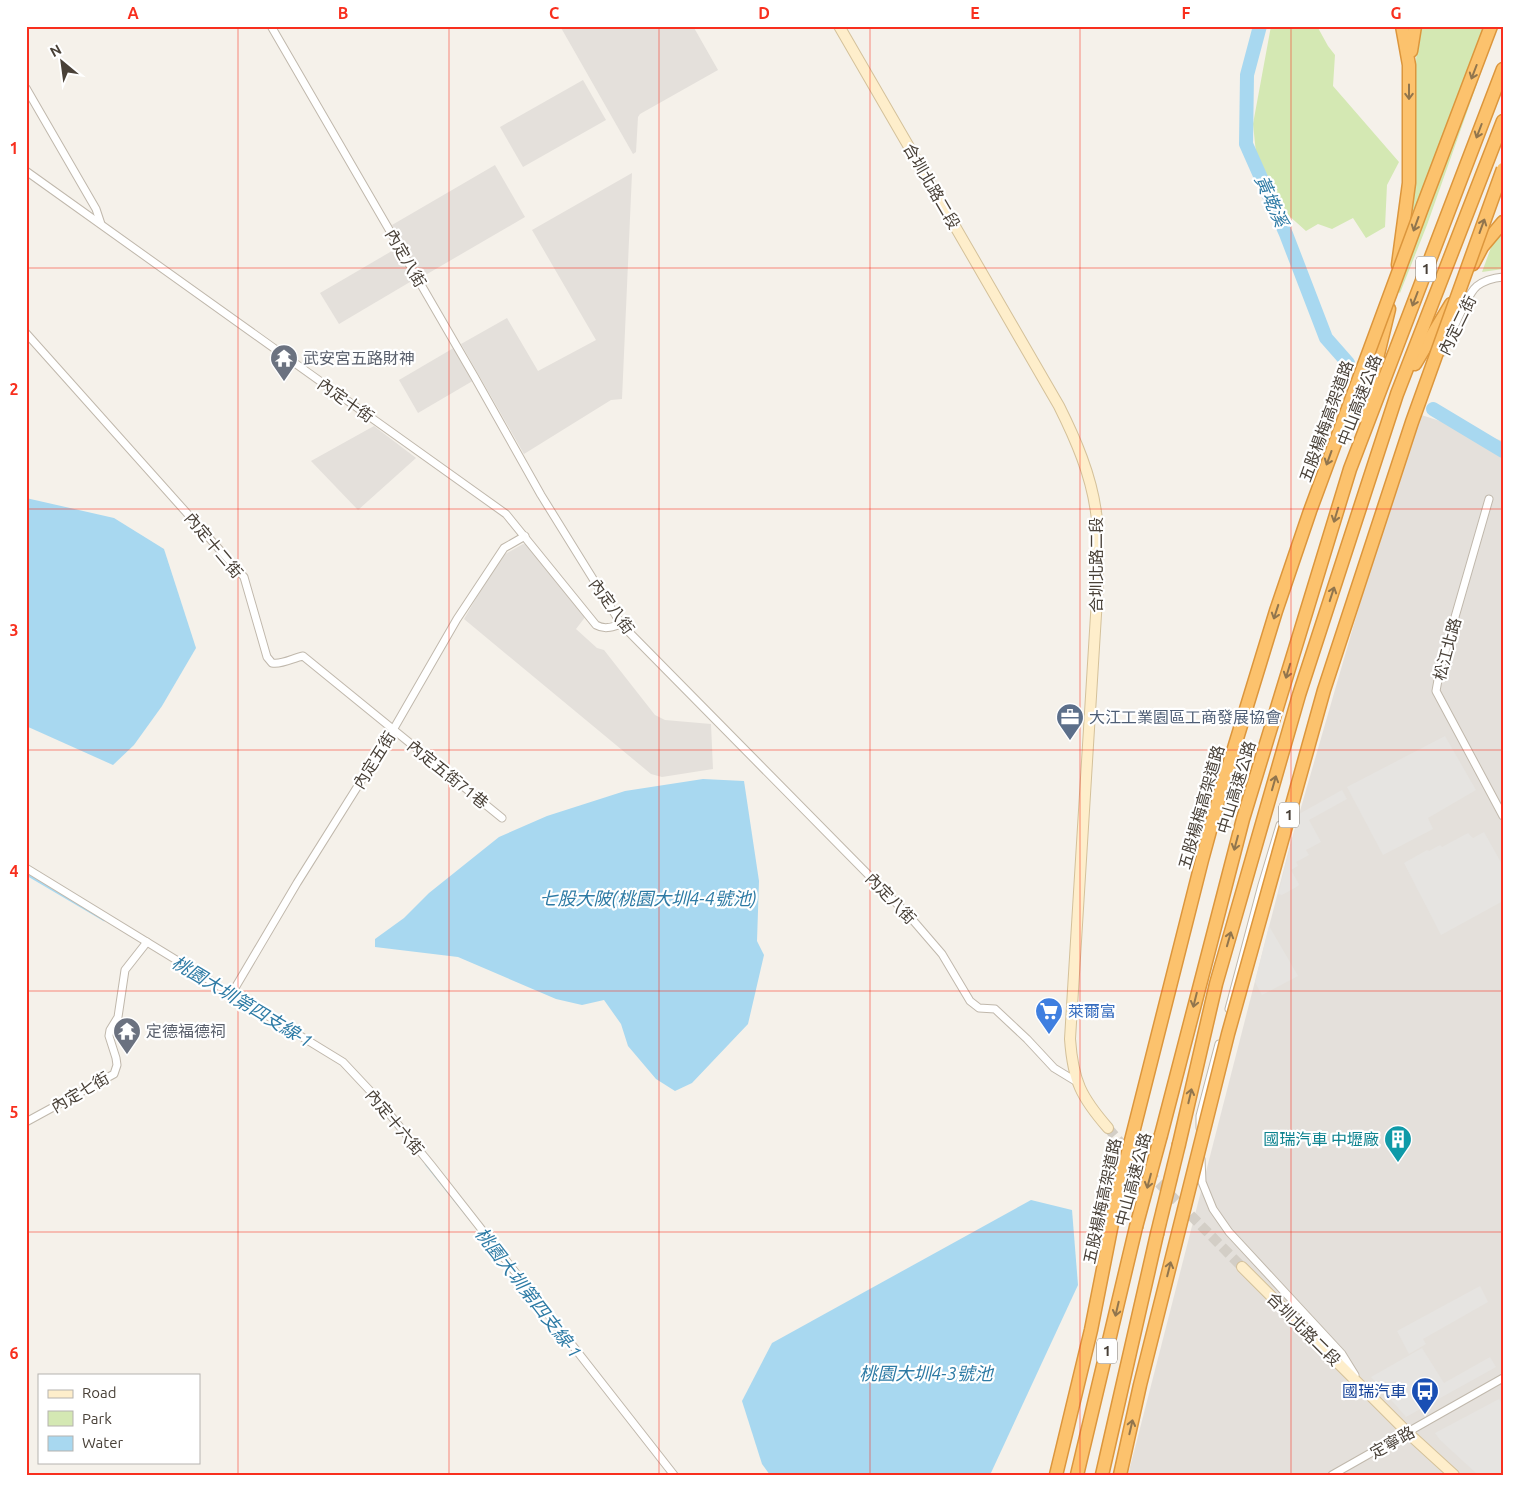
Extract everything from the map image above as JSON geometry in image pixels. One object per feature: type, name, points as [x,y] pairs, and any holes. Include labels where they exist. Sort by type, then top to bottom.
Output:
[{"type":"highway","points":[[1402,26],[1409,65]]},
{"type":"highway","points":[[1350,469],[1396,282],[1409,183],[1409,65],[1415,26]]},
{"type":"highway","name":"五股楊梅高架道路","points":[[1056,1475],[1091,1330],[1126,1162],[1220,794],[1276,611],[1310,511],[1491,26]]},
{"type":"highway","name":"中山高速公路","points":[[1077,1475],[1136,1227],[1243,819],[1350,469],[1503,69]]},
{"type":"highway","name":"中山高速公路","points":[[1102,1475],[1156,1234],[1216,984],[1299,695],[1397,394],[1503,121]]},
{"type":"highway","name":"1","points":[[1120,1475],[1140,1385],[1228,1034],[1324,690],[1412,422],[1503,169]]},
{"type":"highway","points":[[1397,394],[1447,311],[1482,247],[1503,222]]},
{"type":"street","name":"內定八街","points":[[271,26],[541,495],[621,624],[911,918],[942,954],[970,1001],[979,1008],[995,1009],[1028,1039],[1054,1068],[1077,1082]]},
{"type":"street","name":"合圳北路二段","points":[[839,26],[1059,406],[1079,448],[1094,504],[1097,523],[1097,600],[1070,1039],[1077,1082],[1088,1103],[1108,1128]]},
{"type":"street","points":[[26,88],[96,209],[101,224]]},
{"type":"street","name":"內定十街","points":[[26,171],[506,514],[596,625],[601,628],[608,628],[621,624]]},
{"type":"street","name":"內定二街","points":[[1361,1386],[1342,1354],[1229,1232],[1213,1210],[1202,1182],[1200,1116],[1262,885],[1388,475],[1465,305],[1476,287],[1492,278],[1503,277]]},
{"type":"street","name":"內定十二街","points":[[26,333],[244,577],[267,657],[272,663],[278,664],[303,656],[393,730]]},
{"type":"street","name":"松江北路","points":[[1488,499],[1440,669],[1436,690],[1503,816]]},
{"type":"street","name":"內定五街","points":[[232,993],[297,883],[393,730],[457,619],[504,548],[525,536]]},
{"type":"street","name":"內定五街71巷","points":[[393,730],[502,818]]},
{"type":"street","name":"內定十六街","points":[[26,868],[343,1062],[432,1166],[674,1475]]},
{"type":"street","name":"內定七街","points":[[26,1122],[114,1074],[117,1065],[109,1036],[110,1030],[118,1017],[125,970],[147,942]]},
{"type":"street","name":"合圳北路二段","points":[[1242,1267],[1408,1433],[1454,1475]]},
{"type":"street","points":[[1300,1310],[1309,1327],[1308,1333]]},
{"type":"street","name":"定寧路","points":[[1332,1475],[1503,1378]]},
{"type":"shaded area","points":[[560,26],[693,26],[718,70],[640,114],[638,117],[636,152],[633,154]]},
{"type":"shaded area","points":[[583,80],[606,120],[523,167],[500,127]]},
{"type":"shaded area","points":[[495,165],[525,217],[422,277],[392,225]]},
{"type":"shaded area","points":[[632,173],[622,399],[611,400],[524,454],[461,344],[507,318],[538,371],[596,340],[532,230]]},
{"type":"shaded area","points":[[397,248],[415,279],[339,324],[320,293]]},
{"type":"shaded area","points":[[457,346],[476,379],[418,413],[399,380]]},
{"type":"shaded area","points":[[1415,413],[1503,441],[1503,1475],[1128,1475],[1289,849]]},
{"type":"shaded area","points":[[374,426],[416,458],[358,510],[311,461]]},
{"type":"shaded area","points":[[523,544],[529,545],[586,616],[576,629],[597,648],[604,650],[655,715],[665,720],[711,724],[713,769],[662,777],[651,774],[464,619],[500,557]]},
{"type":"shaded area","points":[[1445,736],[1476,790],[1428,818],[1433,829],[1383,855],[1347,787]]},
{"type":"shaded area","points":[[1342,790],[1347,799],[1309,820],[1321,842],[1306,850],[1309,855],[1296,862],[1298,866],[1291,870],[1299,884],[1298,886],[1282,895],[1278,894],[1299,814]]},
{"type":"shaded area","points":[[1484,832],[1503,866],[1503,901],[1441,935],[1404,863],[1427,850],[1429,851],[1440,845],[1442,847],[1468,833],[1473,838]]},
{"type":"shaded area","points":[[1269,926],[1298,976],[1262,995],[1255,982]]},
{"type":"shaded area","points":[[1480,1286],[1488,1302],[1423,1339],[1426,1344],[1409,1354],[1397,1331]]},
{"type":"shaded area","points":[[1422,1348],[1444,1383],[1490,1357],[1496,1367],[1406,1417],[1371,1377]]},
{"type":"shaded area","points":[[1499,1399],[1503,1406],[1503,1475],[1478,1475],[1440,1440],[1435,1433]]},
{"type":"green space","points":[[1271,26],[1317,26],[1335,55],[1333,86],[1399,162],[1387,185],[1385,227],[1366,238],[1353,218],[1332,229],[1318,224],[1306,231],[1287,214],[1256,153],[1253,124]]},
{"type":"green space","points":[[1418,26],[1489,26],[1496,30],[1427,225],[1400,293],[1398,292],[1414,174],[1414,97]]},
{"type":"green space","points":[[1503,232],[1503,269],[1482,272],[1493,242]]},
{"type":"water","points":[[26,498],[114,518],[164,549],[196,648],[162,706],[134,745],[113,765],[26,726]]},
{"type":"water","name":"七股大陂(桃園大圳4-4號池)","points":[[703,779],[744,781],[759,881],[757,941],[764,955],[748,1024],[692,1083],[675,1091],[656,1079],[628,1046],[621,1024],[604,1000],[582,1005],[556,999],[458,957],[375,947],[375,939],[404,918],[429,893],[499,837],[547,816],[625,791]]},
{"type":"water","name":"桃園大圳4-3號池","points":[[1031,1200],[1072,1210],[1078,1285],[990,1475],[770,1475],[762,1464],[742,1401],[772,1343]]},
{"type":"waterway","name":"黃墘溪","points":[[1260,26],[1247,75],[1246,144],[1286,234],[1326,338],[1348,363]]},
{"type":"waterway","name":"黃墘溪","points":[[1433,409],[1503,451]]},
{"type":"waterway","name":"桃園大圳第四支線-1","points":[[26,874],[104,920]]},
{"type":"waterway","name":"桃園大圳第四支線-1","points":[[426,1164],[469,1218]]},
{"type":"tunnel","points":[[1108,1128],[1132,1156],[1242,1267]]},
{"type":"place","name":"武安宮五路財神","points":[[284,382]]},
{"type":"place","name":"大江工業園區工商發展協會","points":[[1070,741]]},
{"type":"place","name":"萊爾富","points":[[1049,1035]]},
{"type":"place","name":"定德福德祠","points":[[127,1055]]},
{"type":"place","name":"國瑞汽車 中壢廠","points":[[1398,1163]]},
{"type":"place","name":"國瑞汽車","points":[[1425,1415]]}]
